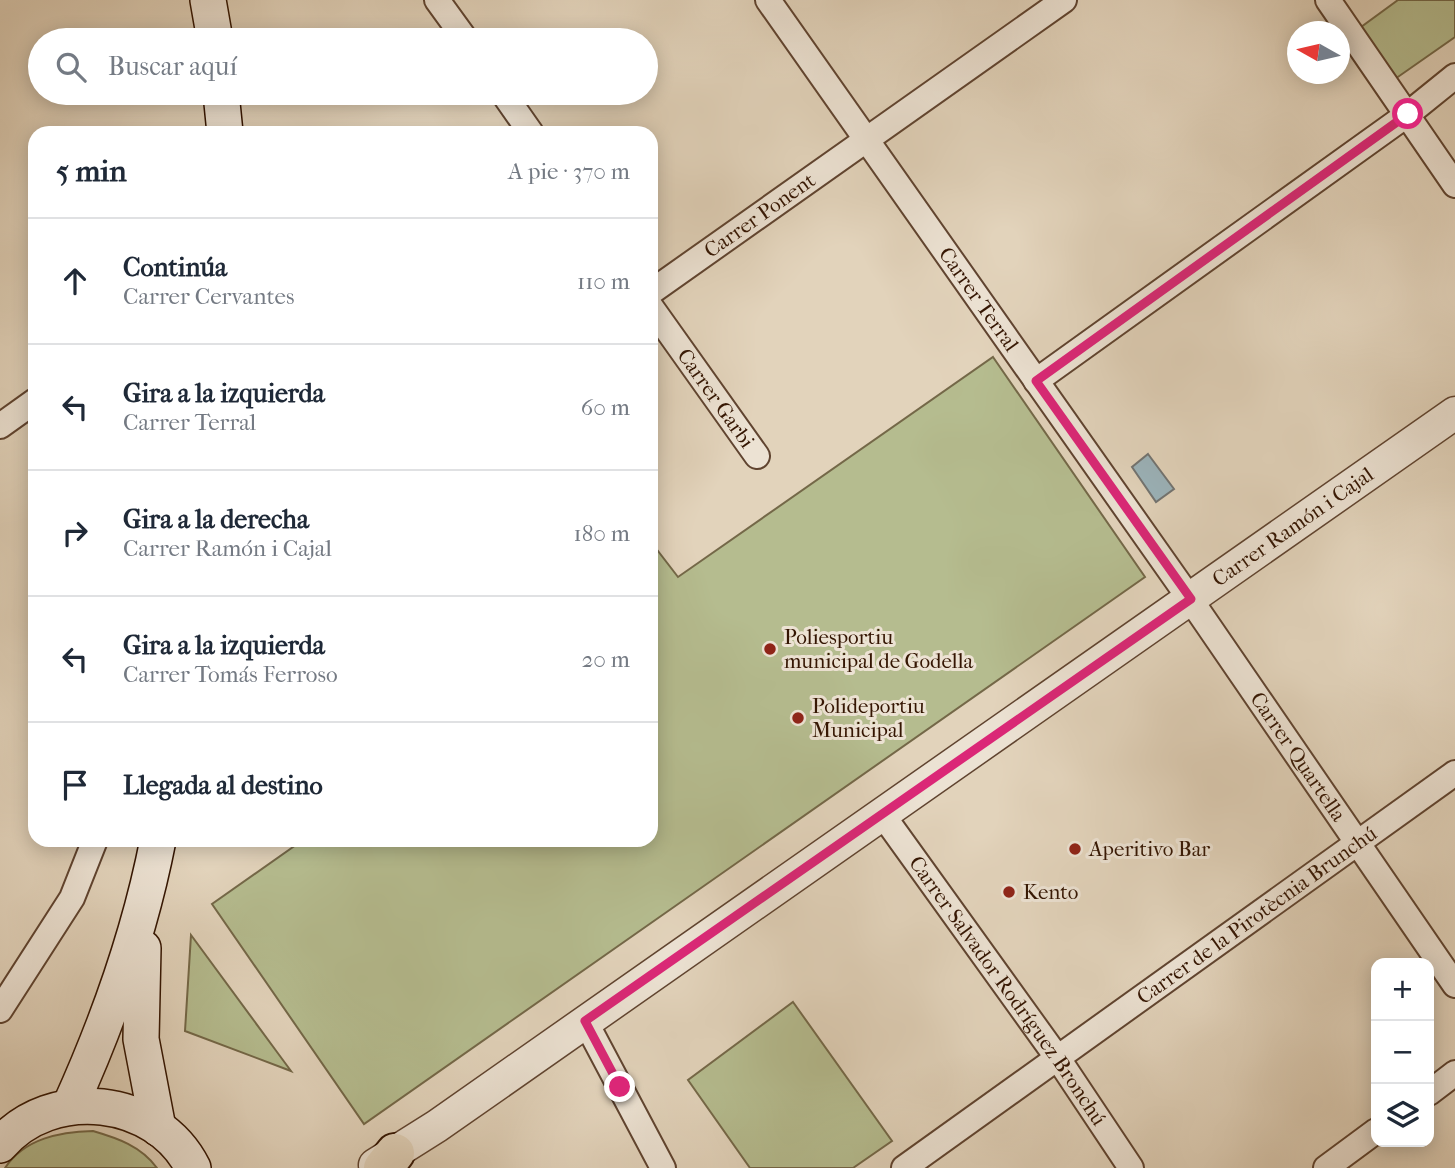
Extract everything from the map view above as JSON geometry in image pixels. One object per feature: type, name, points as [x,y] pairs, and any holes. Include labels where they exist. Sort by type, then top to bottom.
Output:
[{"type":"main road","points":[[208,0],[213,28]]},
{"type":"main road","points":[[222,105],[224,126]]},
{"type":"main road","points":[[70,1106],[99,1044],[145,906],[157,847]]},
{"type":"main road","points":[[145,906],[141,1040],[158,1128]]},
{"type":"main road","points":[[0,1145],[9,1134],[38,1116],[70,1106],[101,1106],[131,1113],[158,1128],[176,1143],[195,1166]]},
{"type":"street","points":[[437,0],[457,28]]},
{"type":"street","name":"Carrer Terral","points":[[768,0],[1191,599]]},
{"type":"street","name":"Carrer Ponent","points":[[658,287],[1064,0]]},
{"type":"street","points":[[1328,0],[1455,185]]},
{"type":"street","points":[[1036,381],[1408,114],[1455,76]]},
{"type":"street","points":[[511,105],[526,126]]},
{"type":"street","name":"Carrer Garbi","points":[[658,317],[757,456]]},
{"type":"street","points":[[0,426],[28,406]]},
{"type":"street","name":"Carrer Ramón i Cajal","points":[[383,1163],[1455,412]]},
{"type":"street","name":"Carrer Quartella","points":[[1191,599],[1455,985]]},
{"type":"street","name":"Carrer de la Pirotècnia Brunchú","points":[[904,1168],[1059,1060],[1355,842],[1455,773]]},
{"type":"street","name":"Carrer Salvador Rodríguez Bronchú","points":[[882,814],[1059,1060],[1131,1168]]},
{"type":"street","points":[[0,1010],[72,898],[92,847]]},
{"type":"street","points":[[585,1021],[663,1168]]},
{"type":"street","points":[[1434,1089],[1455,1073]]},
{"type":"street","points":[[1326,1168],[1371,1135]]},
{"type":"green space","points":[[1398,0],[1455,0],[1455,37],[1395,79],[1357,30]]},
{"type":"green space","name":"Polideportiu Municipal","points":[[993,357],[1145,577],[364,1124],[212,904],[293,847],[658,847],[658,551],[678,577]]},
{"type":"green space","points":[[191,935],[277,1052],[291,1071],[185,1031]]},
{"type":"green space","points":[[793,1002],[892,1141],[853,1168],[750,1168],[688,1080]]},
{"type":"green space","points":[[93,1131],[136,1148],[157,1168],[5,1168],[13,1158],[33,1143],[56,1135]]},
{"type":"water","points":[[1148,454],[1174,489],[1156,502],[1132,467]]},
{"type":"place","name":"Poliesportiu municipal de Godella","points":[[770,649]]},
{"type":"place","name":"Polideportiu Municipal","points":[[798,718]]},
{"type":"place","name":"Aperitivo Bar","points":[[1075,849]]},
{"type":"place","name":"Kento","points":[[1009,892]]},
{"type":"route","points":[[620,1087],[585,1021],[1191,599],[1036,381],[1408,114]]}]
